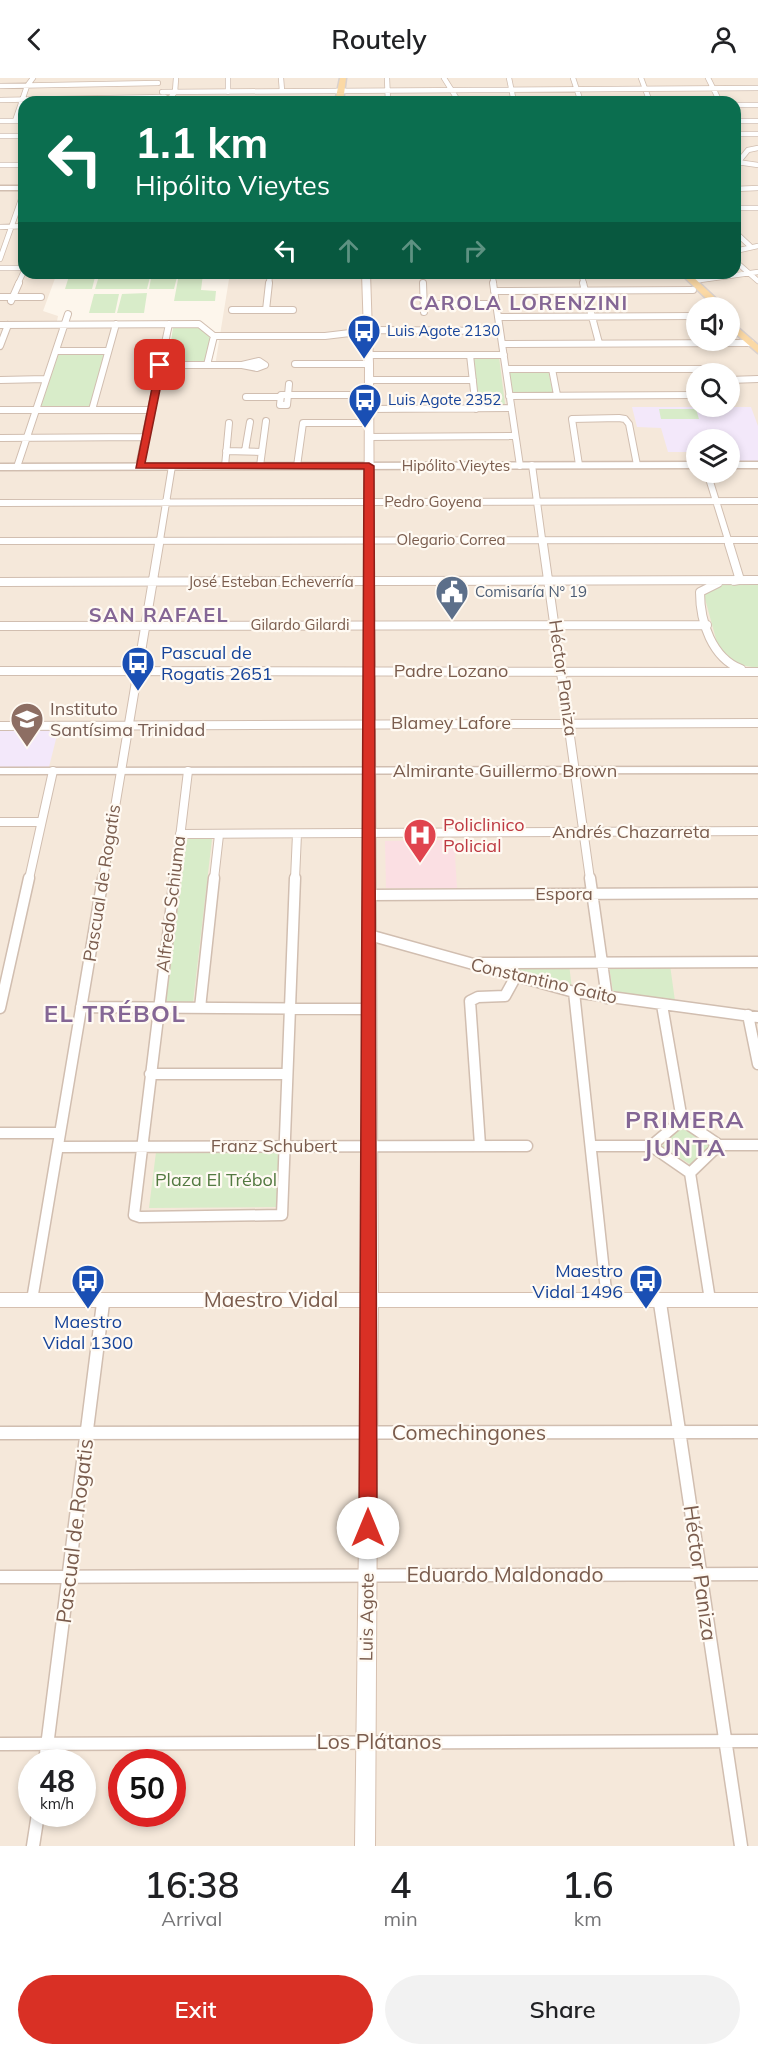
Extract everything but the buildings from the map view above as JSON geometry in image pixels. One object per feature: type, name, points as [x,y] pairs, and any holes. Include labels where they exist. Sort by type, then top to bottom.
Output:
[{"type":"main road","points":[[340,96],[343,78]]},
{"type":"main road","name":"Luis Agote","points":[[365,1846],[370,1301],[369,331],[366,279]]},
{"type":"main road","points":[[683,279],[708,297]]},
{"type":"main road","points":[[688,279],[702,297]]},
{"type":"main road","points":[[740,327],[756,345]]},
{"type":"main road","points":[[740,332],[756,345]]},
{"type":"main road","name":"Maestro Vidal","points":[[0,1300],[758,1300]]},
{"type":"street","points":[[23,96],[33,78]]},
{"type":"street","points":[[175,92],[177,78]]},
{"type":"street","points":[[228,78],[228,92]]},
{"type":"street","points":[[281,78],[282,91]]},
{"type":"street","points":[[387,78],[388,96]]},
{"type":"street","points":[[444,78],[455,96]]},
{"type":"street","points":[[509,78],[513,96]]},
{"type":"street","points":[[573,78],[579,96]]},
{"type":"street","points":[[641,78],[648,96]]},
{"type":"street","points":[[708,78],[717,96]]},
{"type":"street","points":[[0,86],[157,81],[164,96]]},
{"type":"street","points":[[168,96],[175,92],[758,87]]},
{"type":"street","points":[[168,96],[175,92]]},
{"type":"street","points":[[0,100],[18,99]]},
{"type":"street","points":[[741,105],[758,105]]},
{"type":"street","points":[[0,121],[16,119],[18,112]]},
{"type":"street","points":[[741,121],[758,121]]},
{"type":"street","points":[[741,134],[758,134]]},
{"type":"street","points":[[0,136],[18,136]]},
{"type":"street","points":[[741,159],[748,150],[758,148]]},
{"type":"street","points":[[741,164],[758,165]]},
{"type":"street","points":[[0,165],[18,165]]},
{"type":"street","points":[[741,186],[751,189]]},
{"type":"street","points":[[0,188],[18,190]]},
{"type":"street","points":[[741,189],[758,188]]},
{"type":"street","points":[[0,259],[18,208]]},
{"type":"street","points":[[741,208],[758,208]]},
{"type":"street","points":[[0,226],[18,226]]},
{"type":"street","points":[[741,239],[750,246]]},
{"type":"street","points":[[741,249],[758,246]]},
{"type":"street","points":[[741,267],[758,281]]},
{"type":"street","points":[[0,268],[18,269]]},
{"type":"street","points":[[741,276],[758,272]]},
{"type":"street","points":[[12,299],[20,279]]},
{"type":"street","points":[[266,310],[269,279]]},
{"type":"street","points":[[493,279],[520,466]]},
{"type":"street","points":[[583,279],[599,343]]},
{"type":"street","points":[[494,291],[693,286],[726,279]]},
{"type":"street","points":[[423,283],[424,312]]},
{"type":"street","points":[[0,299],[40,299]]},
{"type":"street","points":[[424,304],[496,304]]},
{"type":"street","points":[[232,310],[293,310]]},
{"type":"street","points":[[17,466],[68,314]]},
{"type":"street","points":[[498,317],[686,315]]},
{"type":"street","points":[[92,410],[116,324]]},
{"type":"street","points":[[140,466],[169,324]]},
{"type":"street","points":[[0,325],[201,324],[214,336],[324,336],[369,331],[500,330]]},
{"type":"street","points":[[0,346],[8,325]]},
{"type":"street","points":[[207,365],[214,336]]},
{"type":"street","points":[[502,344],[756,345]]},
{"type":"street","points":[[56,351],[108,351]]},
{"type":"street","points":[[295,364],[470,354],[504,355]]},
{"type":"street","points":[[470,354],[476,409]]},
{"type":"street","points":[[160,365],[242,365]]},
{"type":"street","points":[[506,369],[686,369]]},
{"type":"street","points":[[552,369],[556,395]]},
{"type":"street","points":[[0,380],[46,379]]},
{"type":"street","points":[[369,380],[473,380]]},
{"type":"street","points":[[740,380],[758,380]]},
{"type":"street","points":[[281,397],[280,405],[287,405],[289,384]]},
{"type":"street","points":[[246,397],[368,395]]},
{"type":"street","points":[[509,396],[686,395]]},
{"type":"street","points":[[369,409],[511,408]]},
{"type":"street","points":[[0,410],[151,410]]},
{"type":"street","points":[[579,465],[572,419],[624,419],[628,424],[637,465]]},
{"type":"street","points":[[260,466],[266,421]]},
{"type":"street","points":[[245,452],[250,422]]},
{"type":"street","points":[[225,466],[229,423]]},
{"type":"street","points":[[297,466],[303,423],[369,423]]},
{"type":"street","points":[[369,437],[515,436]]},
{"type":"street","points":[[0,438],[146,437]]},
{"type":"street","points":[[226,451],[262,452]]},
{"type":"street","name":"Héctor Paniza","points":[[532,465],[608,998]]},
{"type":"street","name":"Hipólito Vieytes","points":[[0,466],[686,465]]},
{"type":"street","points":[[740,465],[758,465]]},
{"type":"street","name":"Pascual de Rogatis","points":[[32,1300],[172,466]]},
{"type":"street","points":[[711,483],[740,580],[710,585],[700,592],[707,625],[715,654],[719,659],[734,668],[758,671]]},
{"type":"street","name":"Pedro Goyena","points":[[0,503],[758,501]]},
{"type":"street","name":"Olegario Correa","points":[[0,541],[758,540]]},
{"type":"street","name":"José Esteban Echeverría","points":[[0,582],[758,581]]},
{"type":"street","name":"Gilardo Gilardi","points":[[0,626],[707,625]]},
{"type":"street","name":"Padre Lozano","points":[[0,671],[758,671]]},
{"type":"street","name":"Blamey Lafore","points":[[0,726],[758,723]]},
{"type":"street","name":"Almirante Guillermo Brown","points":[[0,771],[758,770]]},
{"type":"street","points":[[0,1008],[4,975],[52,771]]},
{"type":"street","name":"Alfredo Schiuma","points":[[188,771],[134,1215],[140,1217],[282,1215],[285,1146]]},
{"type":"street","points":[[0,822],[41,822]]},
{"type":"street","name":"Andrés Chazarreta","points":[[180,834],[758,831]]},
{"type":"street","points":[[285,1146],[297,834]]},
{"type":"street","points":[[200,1008],[219,835]]},
{"type":"street","name":"Espora","points":[[369,895],[758,893]]},
{"type":"street","name":"Constantino Gaito","points":[[369,935],[574,992],[753,1016]]},
{"type":"street","points":[[467,963],[758,962]]},
{"type":"street","points":[[480,1145],[470,1001],[478,997],[505,996],[516,976]]},
{"type":"street","points":[[574,992],[608,1300]]},
{"type":"street","points":[[662,1005],[682,1119],[720,1145],[758,1145]]},
{"type":"street","points":[[81,1007],[369,1009]]},
{"type":"street","points":[[753,1016],[758,1064]]},
{"type":"street","points":[[150,1074],[287,1074]]},
{"type":"street","points":[[651,1146],[682,1119]]},
{"type":"street","points":[[0,1133],[60,1132]]},
{"type":"street","points":[[690,1173],[720,1145]]},
{"type":"street","name":"Franz Schubert","points":[[58,1147],[527,1146]]},
{"type":"street","points":[[591,1146],[651,1146],[690,1173],[710,1300]]},
{"type":"street","name":"Pascual de Rogatis","points":[[47,1749],[104,1299]]},
{"type":"street","name":"Héctor Paniza","points":[[660,1300],[741,1846]]},
{"type":"street","name":"Comechingones","points":[[0,1433],[758,1432]]},
{"type":"street","name":"Eduardo Maldonado","points":[[0,1577],[758,1574]]},
{"type":"street","name":"Los Plátanos","points":[[0,1744],[758,1741]]},
{"type":"street","points":[[33,1846],[36,1827]]},
{"type":"shaded area","points":[[0,78],[758,78],[758,1846],[0,1846],[0,327],[164,327],[157,367],[215,366],[229,279],[741,279],[741,96],[18,96],[18,279],[55,279],[43,311],[58,316],[57,321],[0,322]]},
{"type":"shaded area","points":[[632,407],[686,407],[686,417],[740,417],[740,407],[751,407],[758,426],[758,461],[740,461],[740,429],[686,429],[686,452],[668,452],[661,428],[637,427]]},
{"type":"shaded area","name":"Instituto Santísima Trinidad","points":[[59,727],[49,767],[0,767],[0,728]]},
{"type":"shaded area","name":"Policlinico Policial","points":[[454,840],[457,888],[386,888],[385,841]]},
{"type":"green space","points":[[68,279],[94,279],[92,289],[65,289]]},
{"type":"green space","points":[[98,279],[150,279],[147,289],[95,289]]},
{"type":"green space","points":[[151,279],[176,279],[174,289],[149,289]]},
{"type":"green space","points":[[178,279],[202,279],[201,290],[216,291],[215,301],[174,301]]},
{"type":"green space","points":[[147,293],[144,313],[117,313],[122,294]]},
{"type":"green space","points":[[94,294],[119,294],[115,313],[89,313]]},
{"type":"green space","points":[[198,325],[214,336],[208,361],[203,364],[168,363],[173,327]]},
{"type":"green space","points":[[58,352],[106,353],[90,408],[41,406]]},
{"type":"green space","points":[[499,357],[505,404],[478,404],[473,358]]},
{"type":"green space","points":[[548,370],[553,393],[513,394],[509,371]]},
{"type":"green space","points":[[659,409],[686,409],[686,417],[698,417],[699,419],[661,419]]},
{"type":"green space","points":[[740,582],[758,584],[758,668],[740,665],[720,654],[704,595],[717,585]]},
{"type":"green space","points":[[187,838],[212,839],[193,1003],[165,1003]]},
{"type":"green space","points":[[569,964],[572,989],[492,967]]},
{"type":"green space","points":[[670,965],[675,1001],[613,992],[609,966]]},
{"type":"green space","points":[[683,1126],[711,1145],[691,1165],[662,1146]]},
{"type":"green space","name":"Plaza El Trébol","points":[[156,1152],[280,1152],[278,1207],[149,1208]]},
{"type":"place","name":"Luis Agote 2130","points":[[364,360]]},
{"type":"place","name":"Luis Agote 2352","points":[[365,429]]},
{"type":"place","name":"Comisaría N° 19","points":[[452,621]]},
{"type":"place","name":"Pascual de Rogatis 2651","points":[[138,692]]},
{"type":"place","name":"Instituto Santísima Trinidad","points":[[27,748]]},
{"type":"place","name":"Policlinico Policial","points":[[420,864]]},
{"type":"place","name":"Maestro Vidal 1300","points":[[88,1310]]},
{"type":"place","name":"Maestro Vidal 1496","points":[[646,1310]]},
{"type":"district","name":"CAROLA LORENZINI","points":[[519,303]]},
{"type":"district","name":"SAN RAFAEL","points":[[159,615]]},
{"type":"district","name":"EL TRÉBOL","points":[[115,1014]]},
{"type":"district","name":"PRIMERA JUNTA","points":[[685,1134]]},
{"type":"route","points":[[160,365],[140,466],[369,466],[368,1528]]}]
